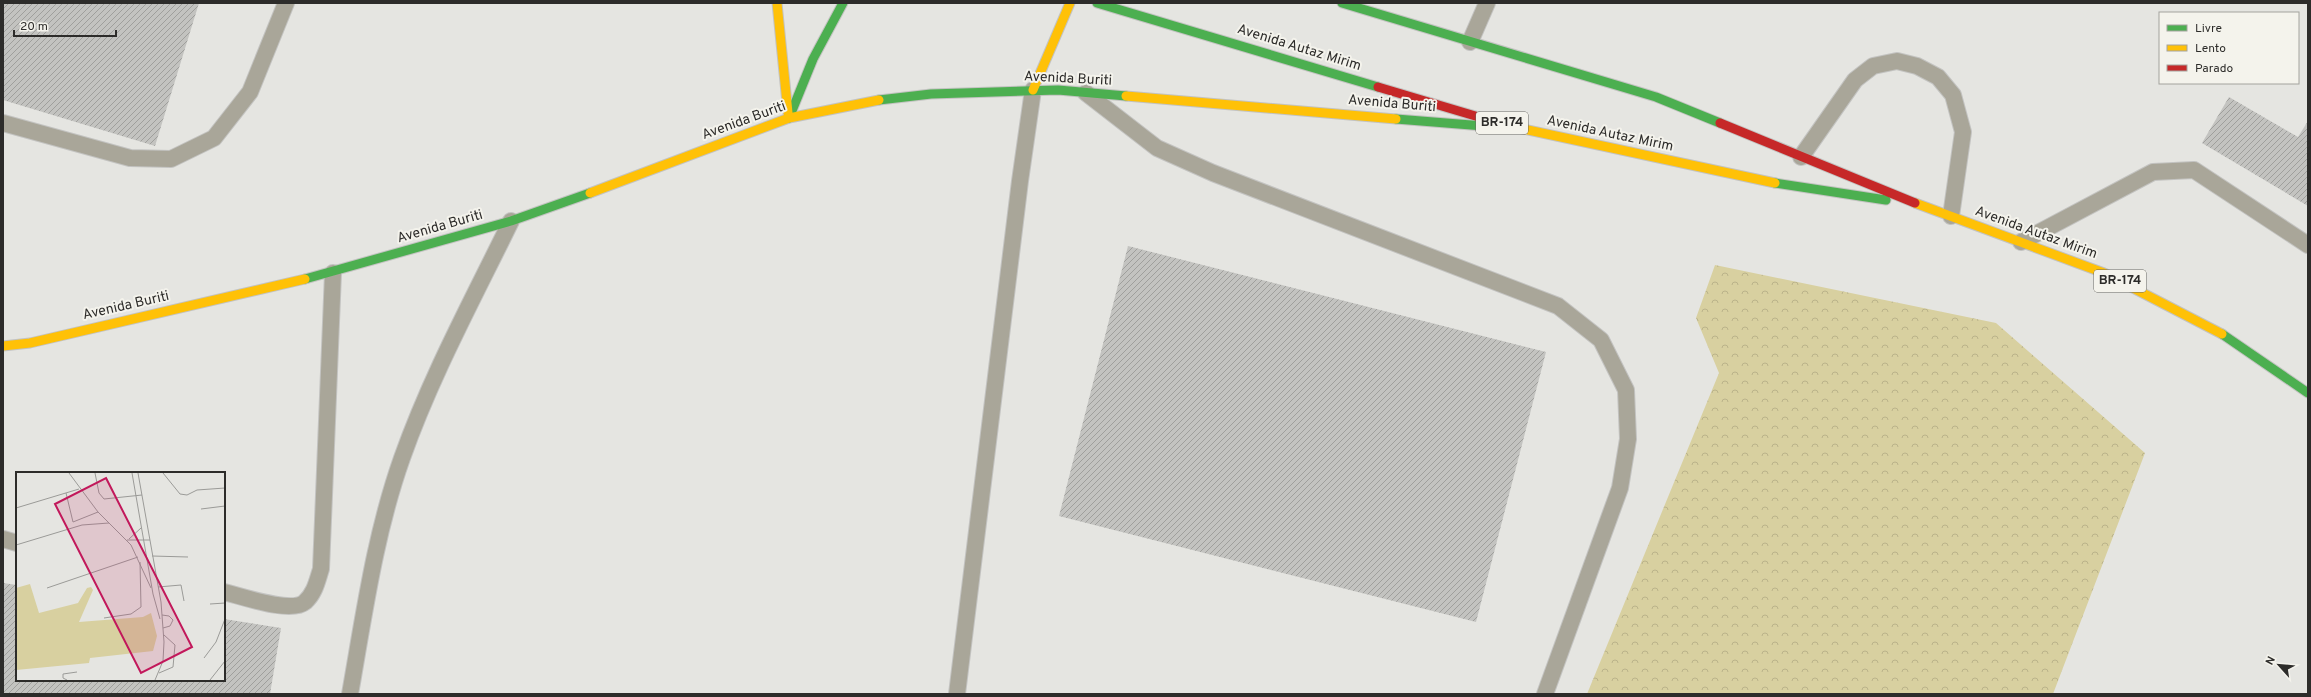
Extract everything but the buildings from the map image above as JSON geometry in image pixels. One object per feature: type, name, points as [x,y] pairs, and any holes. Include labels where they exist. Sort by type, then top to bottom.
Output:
[{"type":"main road","points":[[777,3],[789,118]]},
{"type":"main road","points":[[789,118],[806,71],[828,26],[843,3]]},
{"type":"main road","points":[[1033,90],[1070,3]]},
{"type":"main road","name":"Avenida Autaz Mirim","points":[[1097,3],[1520,129],[1772,183],[1832,193],[1915,203]]},
{"type":"main road","name":"Avenida Autaz Mirim","points":[[1342,3],[1656,97],[1915,203],[2104,273],[2231,338],[2308,393]]},
{"type":"main road","name":"Avenida Buriti","points":[[3,346],[30,343],[333,273],[511,221],[649,172],[789,118],[868,101],[931,94],[1033,90],[1086,93],[1520,129]]},
{"type":"lane","points":[[3,123],[130,158],[171,159],[214,138],[250,92],[286,3]]},
{"type":"lane","points":[[1470,42],[1487,3]]},
{"type":"lane","points":[[1801,156],[1855,80],[1873,66],[1897,61],[1917,66],[1938,77],[1953,95],[1963,132],[1951,216]]},
{"type":"lane","points":[[957,694],[1020,181],[1033,90]]},
{"type":"lane","points":[[1086,93],[1157,148],[1213,172],[1558,306],[1601,340],[1626,390],[1628,439],[1621,481],[1546,694]]},
{"type":"lane","points":[[2021,242],[2153,172],[2194,170],[2308,246]]},
{"type":"lane","points":[[350,694],[382,523],[402,457],[439,367],[511,221]]},
{"type":"lane","points":[[225,592],[288,608],[304,603],[315,590],[321,569],[333,273]]},
{"type":"lane","points":[[3,539],[16,543]]},
{"type":"green space","points":[[1715,265],[1996,323],[2145,453],[2053,694],[1587,694],[1719,373],[1696,318]]},
{"type":"traffic: fast","points":[[789,118],[813,59],[843,3]]},
{"type":"traffic: fast","points":[[1097,3],[1378,87]]},
{"type":"traffic: fast","points":[[1342,3],[1656,97],[1720,123]]},
{"type":"traffic: fast","points":[[879,100],[931,94],[1058,90],[1126,96]]},
{"type":"traffic: fast","points":[[1396,119],[1496,127]]},
{"type":"traffic: fast","points":[[1775,183],[1886,200]]},
{"type":"traffic: fast","points":[[305,279],[511,221],[590,193]]},
{"type":"traffic: fast","points":[[2222,334],[2308,393]]},
{"type":"traffic: slow","points":[[777,3],[788,113]]},
{"type":"traffic: slow","points":[[1033,90],[1070,3]]},
{"type":"traffic: slow","points":[[1126,96],[1396,119]]},
{"type":"traffic: slow","points":[[590,193],[789,118],[879,100]]},
{"type":"traffic: slow","points":[[1509,126],[1775,183]]},
{"type":"traffic: slow","points":[[1915,203],[2104,273],[2222,334]]},
{"type":"traffic: slow","points":[[3,346],[30,343],[305,279]]},
{"type":"traffic: jam","points":[[1378,87],[1509,126]]},
{"type":"traffic: jam","points":[[1720,123],[1915,203]]}]
